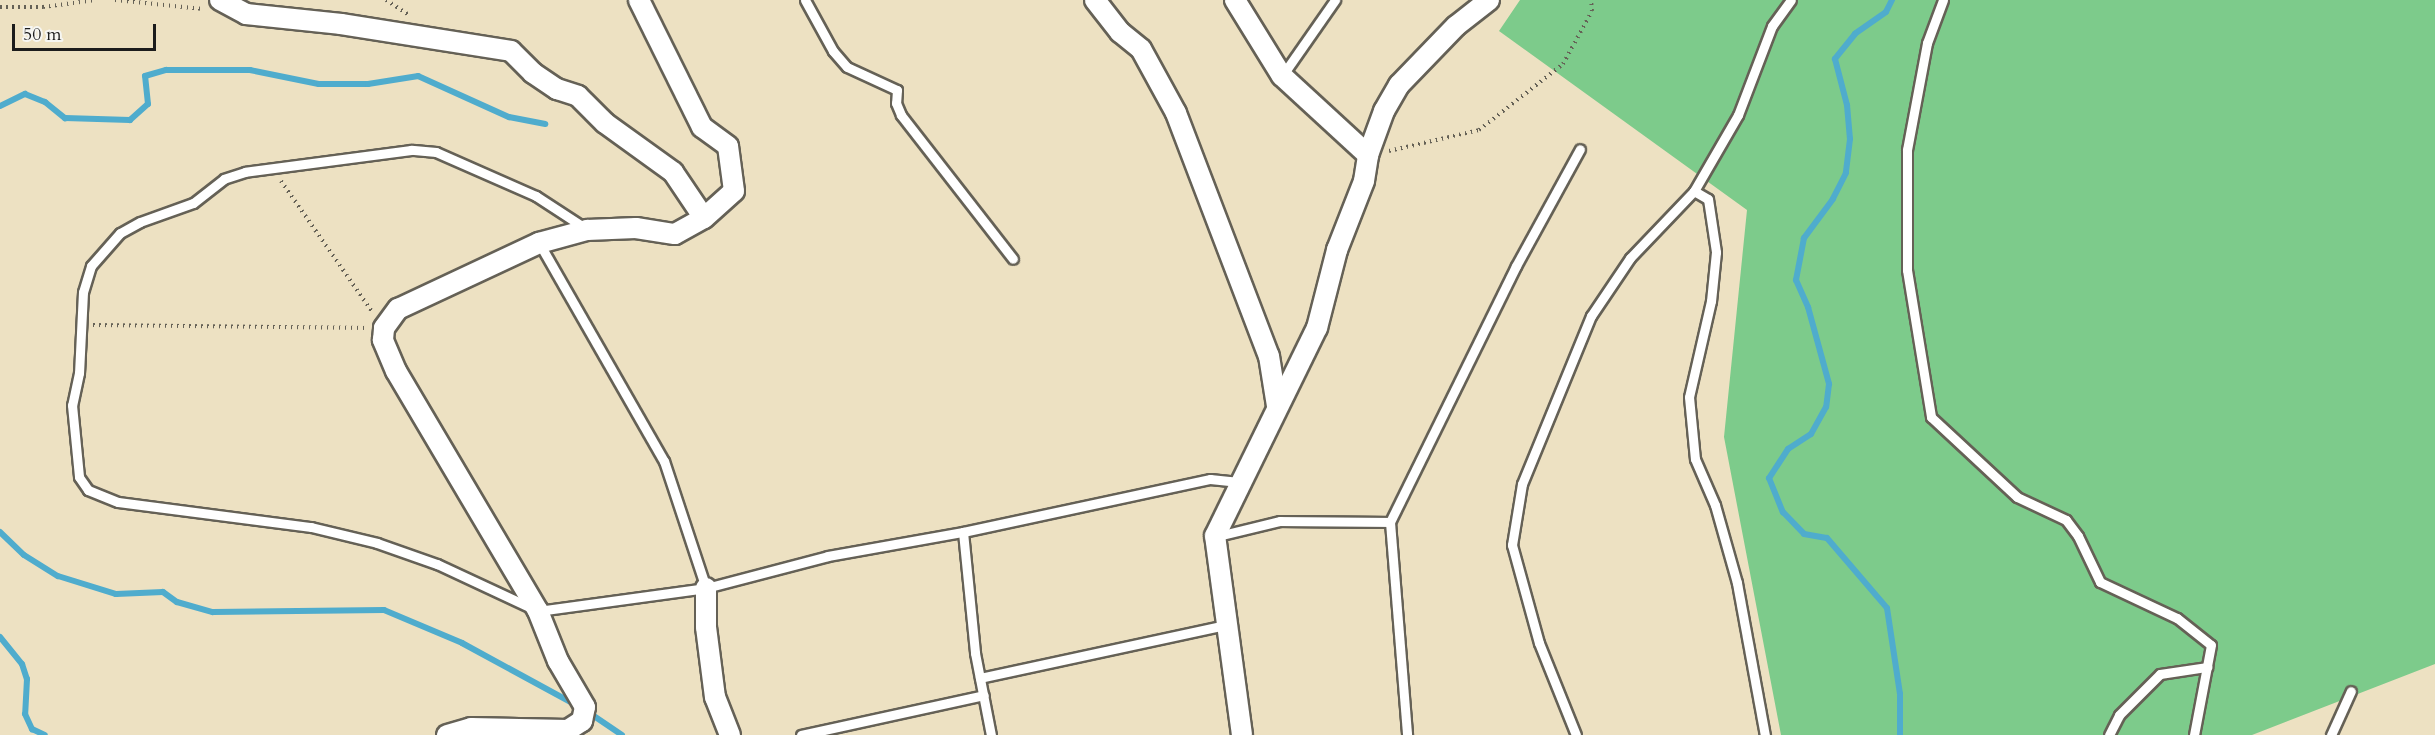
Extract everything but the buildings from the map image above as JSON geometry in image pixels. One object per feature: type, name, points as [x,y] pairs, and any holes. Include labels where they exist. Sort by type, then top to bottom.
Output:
[{"type":"street","points":[[451,734],[503,727],[568,730],[582,721],[583,702],[558,661],[538,611],[396,370],[383,340],[384,328],[398,309],[539,243],[587,230],[636,228],[675,234],[704,218],[734,191],[728,146],[702,127],[639,0]]},
{"type":"street","points":[[1095,0],[1120,32],[1141,50],[1176,113],[1269,357],[1276,406]]},
{"type":"street","points":[[1235,0],[1282,76],[1368,155]]},
{"type":"street","points":[[1242,735],[1215,536],[1239,483],[1257,453],[1276,406],[1317,328],[1337,250],[1364,181],[1368,155],[1399,85],[1456,26],[1489,0]]},
{"type":"street","points":[[218,5],[511,51],[533,73],[557,89],[578,96],[605,123],[673,172],[704,218]]},
{"type":"street","points":[[706,588],[705,627],[715,697],[730,735]]},
{"type":"lane","points":[[805,0],[833,51],[848,67],[897,90],[896,103],[901,115],[1013,259]]},
{"type":"lane","points":[[1282,76],[1335,0]]},
{"type":"lane","points":[[1576,735],[1539,643],[1512,545],[1522,484],[1591,316],[1630,258],[1694,191],[1738,116],[1772,26],[1791,0]]},
{"type":"lane","points":[[1943,0],[1927,43],[1907,150],[1907,270],[1931,417],[2017,497],[2066,520],[2078,536],[2100,582],[2177,618],[2211,645],[2194,735]]},
{"type":"lane","points":[[1407,735],[1390,522],[1516,266],[1580,149]]},
{"type":"lane","points":[[587,230],[537,196],[436,152],[411,150],[272,168],[224,179],[193,203],[140,222],[120,233],[91,266],[83,292],[79,373],[72,405],[79,477],[88,490],[118,502],[311,527],[377,543],[436,564],[538,611],[706,588],[828,556],[963,532],[1210,479],[1239,483]]},
{"type":"lane","points":[[1694,191],[1708,198],[1716,252],[1711,301],[1689,397],[1695,459],[1715,505],[1737,583],[1765,735]]},
{"type":"lane","points":[[539,243],[664,461],[706,588]]},
{"type":"lane","points":[[1215,536],[1280,521],[1390,522]]},
{"type":"lane","points":[[963,532],[980,678],[992,735]]},
{"type":"lane","points":[[980,678],[1226,625]]},
{"type":"lane","points":[[2109,735],[2119,715],[2160,674],[2207,667]]},
{"type":"lane","points":[[2331,735],[2351,691]]},
{"type":"lane","points":[[801,735],[984,695]]},
{"type":"path","points":[[0,7],[43,8],[96,0]]},
{"type":"path","points":[[115,0],[218,5]]},
{"type":"path","points":[[1368,155],[1479,130],[1563,64],[1592,11],[1591,0]]},
{"type":"path","points":[[272,168],[384,328]]},
{"type":"path","points":[[80,325],[384,328]]},
{"type":"green space","points":[[1520,0],[2435,0],[2435,664],[2252,735],[1781,735],[1724,437],[1747,210],[1499,31]]},
{"type":"waterway","points":[[1892,0],[1886,12],[1855,34],[1835,59],[1847,105],[1850,139],[1846,173],[1833,199],[1804,238],[1796,280],[1808,307],[1829,384],[1826,407],[1811,434],[1788,449],[1769,478],[1783,512],[1804,534],[1827,538],[1887,608],[1900,694],[1900,735]]},
{"type":"waterway","points":[[0,106],[25,94],[45,102],[65,118],[130,120],[148,104],[145,76],[166,70],[250,70],[319,84],[368,84],[418,76],[509,117],[545,124]]},
{"type":"waterway","points":[[0,532],[24,555],[58,576],[116,594],[163,592],[177,602],[213,612],[384,610],[462,643],[576,705]]},
{"type":"waterway","points":[[0,637],[22,664],[27,679],[25,714],[32,729],[45,735]]},
{"type":"waterway","points":[[588,712],[622,735]]}]
